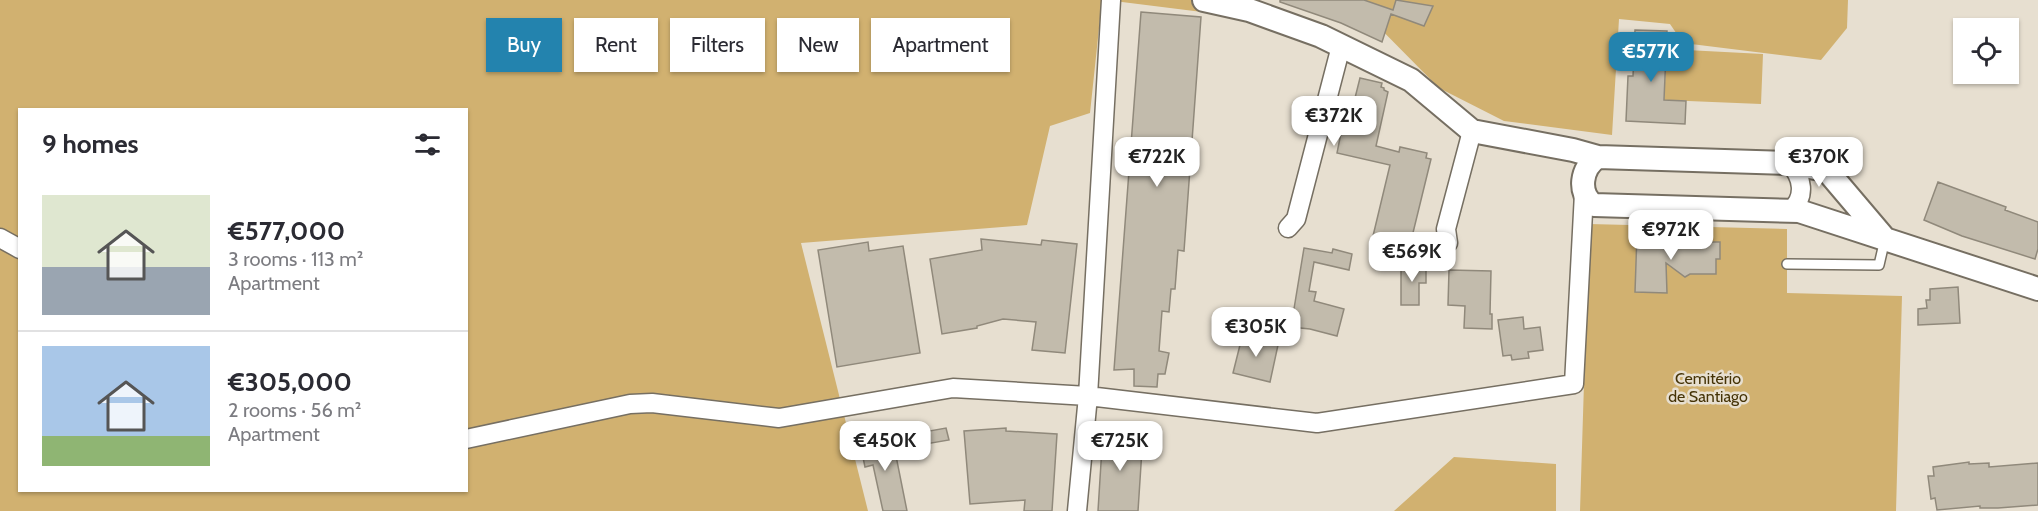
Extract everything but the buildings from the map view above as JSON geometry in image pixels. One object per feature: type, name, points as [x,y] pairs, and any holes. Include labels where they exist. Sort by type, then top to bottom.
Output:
[{"type":"street","points":[[1077,511],[1088,396],[1112,0]]},
{"type":"street","points":[[1203,0],[1249,10],[1321,36],[1411,80],[1472,131],[1573,150],[1598,157],[1789,163],[1814,167],[1829,173],[1885,239]]},
{"type":"street","points":[[1288,228],[1296,219],[1341,46]]},
{"type":"street","points":[[1448,243],[1446,229],[1472,131]]},
{"type":"street","points":[[468,439],[630,404],[652,403],[779,418],[952,388],[1088,396],[1317,423],[1574,384],[1585,170],[1598,157]]},
{"type":"street","points":[[1789,163],[1799,177],[1801,186],[1798,204],[1791,210]]},
{"type":"street","points":[[1584,193],[1594,205],[1799,211],[2038,289]]},
{"type":"street","points":[[0,238],[18,248]]},
{"type":"lane","points":[[1787,264],[1879,265],[1885,239]]},
{"type":"green space","points":[[0,0],[1102,0],[1090,113],[1050,126],[1027,225],[801,243],[868,511],[0,511]]},
{"type":"green space","points":[[1106,0],[1254,0],[1210,13]]},
{"type":"green space","points":[[1352,0],[1848,0],[1847,28],[1821,60],[1683,43],[1670,24],[1619,19],[1612,135],[1504,121],[1439,88]]},
{"type":"green space","points":[[1667,49],[1763,54],[1761,104],[1664,100]]},
{"type":"green space","name":"Cemitério de Santiago","points":[[1589,224],[1787,229],[1787,293],[1902,296],[1896,511],[1580,511]]},
{"type":"green space","points":[[1454,457],[1556,464],[1556,511],[1394,511]]}]
